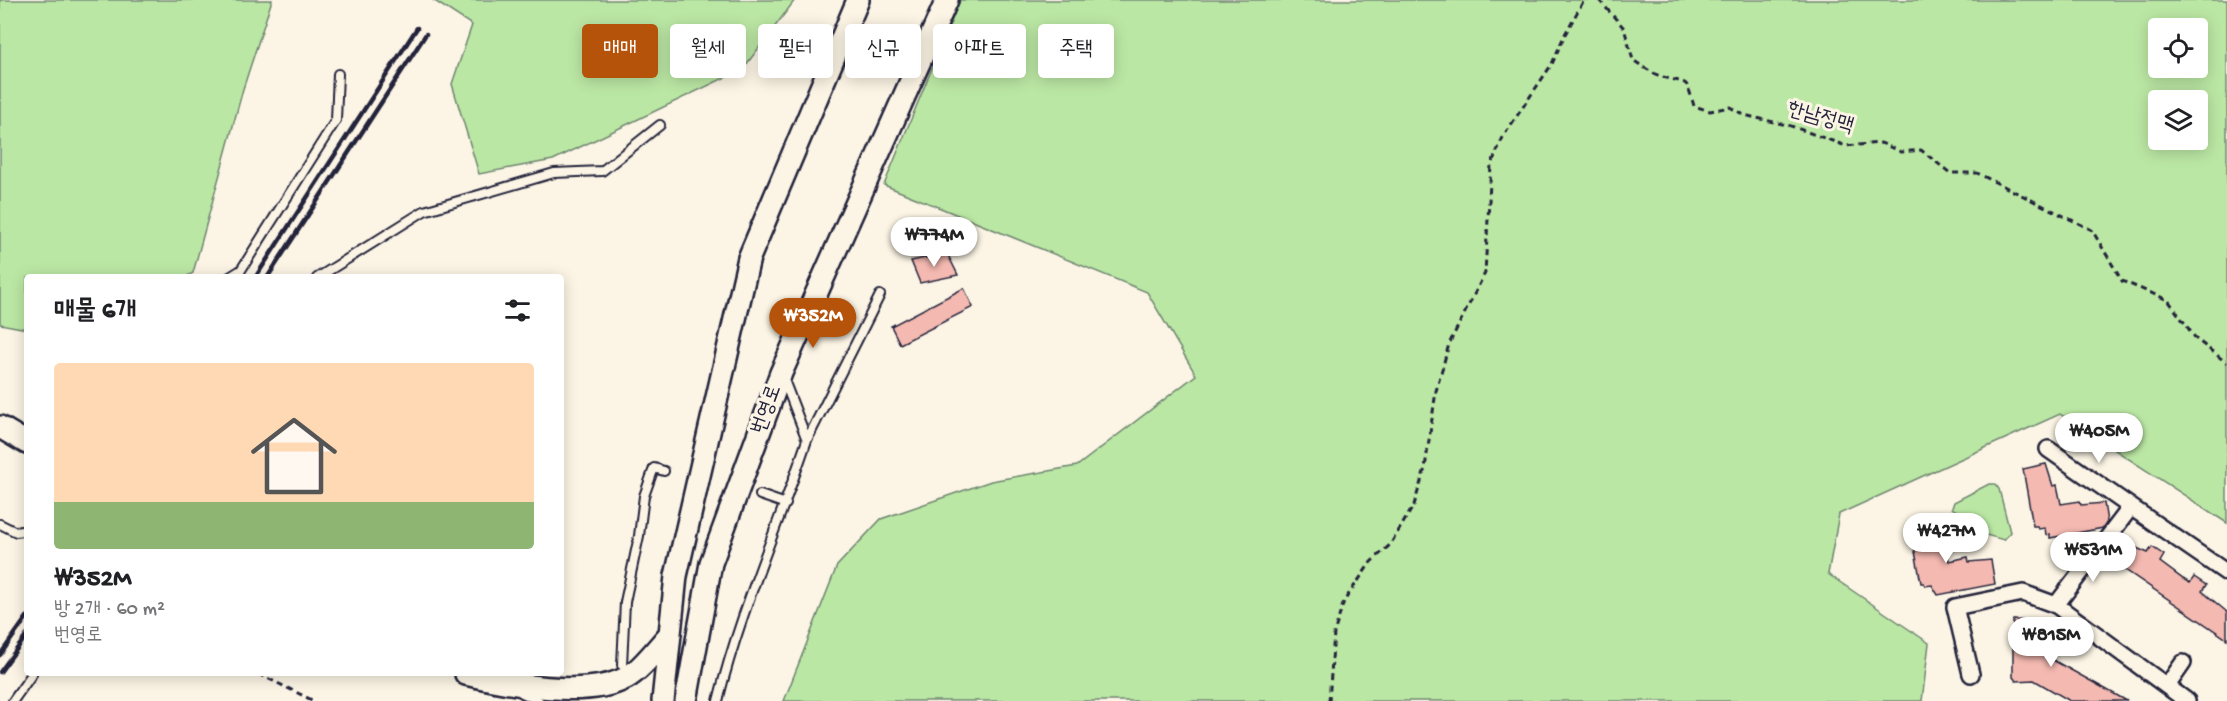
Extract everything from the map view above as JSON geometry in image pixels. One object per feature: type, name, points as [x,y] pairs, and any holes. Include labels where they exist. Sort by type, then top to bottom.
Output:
[{"type":"street","points":[[663,701],[676,576],[749,258],[858,0]]},
{"type":"street","name":"번영로","points":[[686,701],[711,563],[781,373],[947,0]]},
{"type":"street","points":[[0,427],[24,441]]},
{"type":"street","points":[[2048,449],[2227,573]]},
{"type":"street","points":[[2056,605],[2131,507]]},
{"type":"street","points":[[1971,674],[1955,607],[2023,593],[2056,605],[2187,701]]},
{"type":"street","points":[[475,676],[496,681],[561,688],[593,687],[627,678],[669,635]]},
{"type":"street","points":[[2167,686],[2183,663]]},
{"type":"street","points":[[561,688],[582,701]]},
{"type":"lane","points":[[234,274],[241,270],[336,120],[338,74]]},
{"type":"lane","points":[[323,274],[424,211],[554,173],[602,171],[660,124]]},
{"type":"lane","points":[[718,701],[750,591],[786,504],[807,440],[880,295]]},
{"type":"lane","points":[[781,373],[807,440]]},
{"type":"lane","points":[[622,665],[625,602],[639,536],[644,496],[654,468],[664,471]]},
{"type":"lane","points":[[760,495],[786,504]]},
{"type":"lane","points":[[0,525],[16,532],[24,531]]},
{"type":"lane","points":[[13,701],[31,676]]},
{"type":"lane","points":[[496,681],[539,701]]},
{"type":"path","points":[[1329,701],[1334,633],[1344,601],[1371,562],[1390,545],[1413,505],[1425,468],[1436,391],[1449,344],[1485,273],[1491,165],[1504,135],[1552,64],[1584,0]]},
{"type":"path","name":"한남정맥","points":[[1599,0],[1624,28],[1633,60],[1663,77],[1682,79],[1688,85],[1694,106],[1710,111],[1730,107],[1744,115],[1791,126],[1846,147],[1881,143],[1901,152],[1921,150],[1950,173],[1977,173],[2092,230],[2122,281],[2168,300],[2196,339],[2227,363]]},
{"type":"path","points":[[263,676],[314,701]]},
{"type":"green space","points":[[0,0],[272,0],[243,89],[193,273],[24,274],[24,328],[0,324]]},
{"type":"green space","points":[[433,0],[795,0],[777,24],[758,24],[758,49],[746,65],[746,24],[670,24],[670,78],[724,78],[553,160],[479,174],[452,84],[472,25]]},
{"type":"green space","points":[[960,0],[2227,0],[2227,523],[2060,414],[1839,514],[1828,574],[1929,643],[1922,701],[784,701],[837,566],[881,519],[991,481],[1077,466],[1196,375],[1147,292],[884,185],[933,66],[933,78],[1026,78],[1026,24],[950,24]]},
{"type":"green space","points":[[1989,484],[1995,484],[1999,489],[2010,532],[2004,540],[1982,534],[1982,528],[1952,508],[1954,502]]},
{"type":"building","points":[[947,253],[958,275],[920,283],[911,261]]},
{"type":"building","points":[[964,288],[973,307],[900,344],[891,326]]},
{"type":"building","points":[[2046,464],[2053,486],[2057,485],[2061,504],[2080,501],[2081,505],[2104,503],[2107,522],[2103,528],[2050,538],[2050,534],[2046,535],[2045,528],[2038,529],[2037,526],[2033,526],[2023,469]]},
{"type":"building","points":[[1934,521],[1941,542],[1945,541],[1949,561],[1968,557],[1969,562],[1991,560],[1995,584],[1938,595],[1932,585],[1925,586],[1921,583],[1910,525]]},
{"type":"building","points":[[2132,546],[2148,553],[2152,547],[2164,555],[2160,562],[2183,579],[2190,583],[2194,577],[2206,585],[2202,591],[2227,612],[2227,639],[2118,565]]},
{"type":"building","points":[[2013,620],[2037,621],[2039,638],[2042,638],[2042,654],[2127,701],[2070,701],[2034,680],[2016,681],[2013,677]]},
{"type":"railway","points":[[258,274],[417,28]]},
{"type":"railway","points":[[270,274],[426,34]]},
{"type":"railway","points":[[0,655],[24,621]]},
{"type":"railway","points":[[0,672],[24,639]]}]
